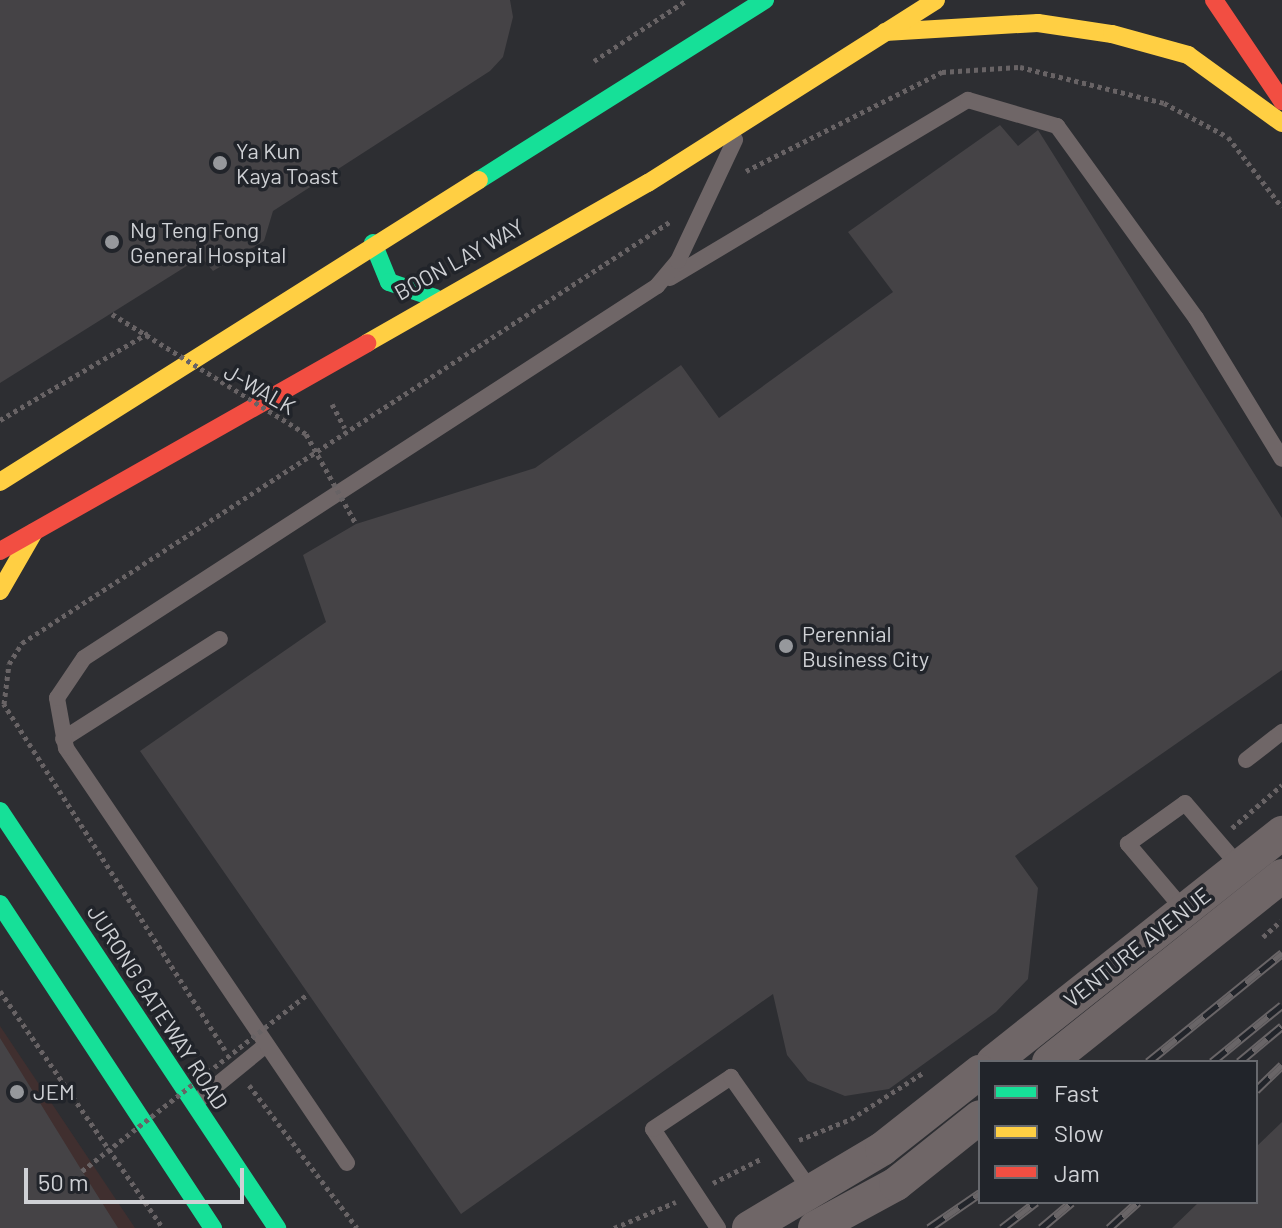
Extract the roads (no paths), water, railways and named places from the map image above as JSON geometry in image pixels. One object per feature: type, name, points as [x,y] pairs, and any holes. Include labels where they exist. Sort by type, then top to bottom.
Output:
[{"type":"main road","points":[[0,482],[373,243],[765,0]]},
{"type":"main road","name":"BOON LAY WAY","points":[[0,551],[435,298],[648,183],[936,0]]},
{"type":"main road","points":[[1214,0],[1282,101]]},
{"type":"main road","points":[[882,32],[1038,23],[1112,34],[1188,55],[1282,123]]},
{"type":"main road","points":[[373,243],[389,282],[435,298]]},
{"type":"main road","points":[[0,591],[34,532]]},
{"type":"main road","name":"JURONG GATEWAY ROAD","points":[[0,811],[277,1228]]},
{"type":"main road","points":[[0,904],[213,1228]]},
{"type":"street","name":"VENTURE AVENUE","points":[[996,1060],[1282,833]]},
{"type":"street","name":"VENTURE AVENUE","points":[[1052,1060],[1282,876]]},
{"type":"street","points":[[749,1228],[882,1149],[978,1074]]},
{"type":"street","points":[[815,1228],[896,1184],[978,1119]]},
{"type":"lane","points":[[347,1163],[63,739],[57,698],[84,658],[657,286],[968,100],[1057,126],[1196,318],[1282,459]]},
{"type":"lane","points":[[657,286],[678,261],[744,120]]},
{"type":"lane","points":[[63,739],[220,639]]},
{"type":"lane","points":[[1246,760],[1282,732]]},
{"type":"lane","points":[[1184,910],[1128,844],[1185,803],[1239,866]]},
{"type":"lane","points":[[193,1104],[266,1045]]},
{"type":"lane","points":[[718,1228],[653,1129],[731,1077],[811,1191]]},
{"type":"railway","points":[[1150,1060],[1282,953]]},
{"type":"railway","points":[[1214,1060],[1282,1005]]},
{"type":"railway","points":[[1241,1060],[1282,1026]]},
{"type":"railway","points":[[1258,1088],[1282,1065]]},
{"type":"railway","points":[[929,1228],[978,1194]]},
{"type":"railway","points":[[1002,1228],[1033,1204]]},
{"type":"railway","points":[[1041,1228],[1070,1204]]},
{"type":"railway","points":[[1109,1228],[1136,1204]]},
{"type":"place","name":"Ya Kun Kaya Toast","points":[[220,163]]},
{"type":"place","name":"Ng Teng Fong General Hospital","points":[[112,242]]},
{"type":"place","name":"Perennial Business City","points":[[786,646]]},
{"type":"place","name":"JEM","points":[[17,1092]]}]
